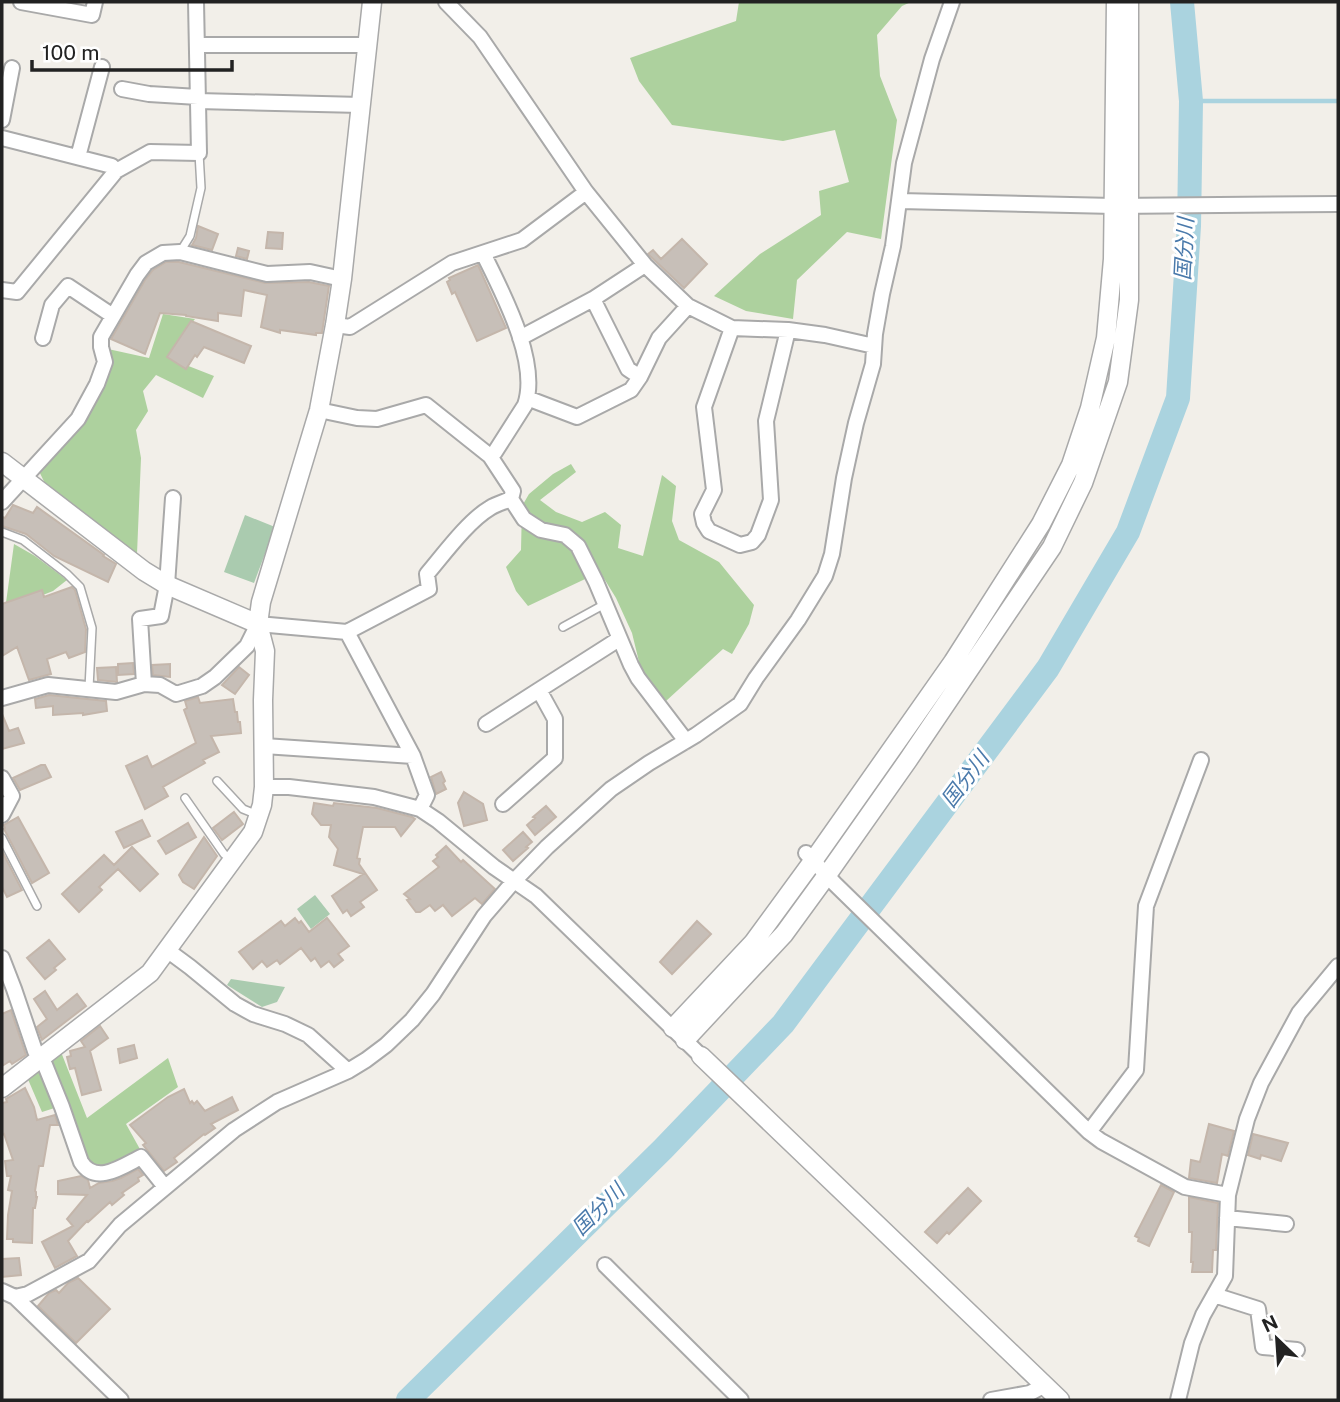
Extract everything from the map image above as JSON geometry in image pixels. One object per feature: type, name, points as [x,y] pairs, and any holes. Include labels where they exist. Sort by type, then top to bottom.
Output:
[{"type":"street","points":[[21,2],[92,15],[95,2]]},
{"type":"street","points":[[2,290],[17,292],[116,171],[150,152],[199,153],[196,2]]},
{"type":"street","points":[[2,698],[48,685],[117,692],[144,684],[160,685],[176,694],[202,686],[247,646],[258,624],[261,602],[320,410],[342,279],[372,2]]},
{"type":"street","points":[[446,2],[480,37],[586,192],[645,265],[688,306],[732,328],[788,330],[874,346]]},
{"type":"street","points":[[9,1294],[28,1294],[89,1261],[120,1225],[234,1130],[276,1102],[348,1071],[386,1045],[412,1020],[433,994],[484,916],[513,881],[547,847],[611,789],[740,704],[825,576],[832,554],[844,478],[873,364],[904,163],[932,59],[952,2]]},
{"type":"street","points":[[679,1034],[753,943],[809,857],[953,662],[1041,524],[1071,465],[1090,408],[1106,338],[1113,259],[1129,206],[1116,2]]},
{"type":"street","points":[[679,1034],[784,934],[908,760],[1052,547],[1083,482],[1118,382],[1129,300],[1129,2]]},
{"type":"street","points":[[197,45],[367,45]]},
{"type":"street","points":[[78,158],[102,67]]},
{"type":"street","points":[[2,120],[12,68]]},
{"type":"street","points":[[122,89],[198,99],[361,105]]},
{"type":"street","points":[[2,138],[112,166],[116,171]]},
{"type":"street","points":[[335,325],[349,327],[452,263],[522,240],[586,192]]},
{"type":"street","points":[[900,201],[1129,206],[1338,204]]},
{"type":"street","points":[[2,502],[78,419],[97,384],[105,362],[101,337],[146,263],[163,253],[180,252],[267,274],[310,272],[342,279]]},
{"type":"street","points":[[483,253],[520,338],[528,373],[525,405],[491,456]]},
{"type":"street","points":[[520,338],[593,299],[645,265]]},
{"type":"street","points":[[43,338],[52,305],[68,286],[113,316]]},
{"type":"street","points":[[593,299],[628,369],[640,377]]},
{"type":"street","points":[[527,398],[577,417],[631,390],[659,338],[688,306]]},
{"type":"street","points":[[732,328],[704,407],[714,490],[702,514],[709,531],[740,545],[752,542],[758,535],[771,500],[765,421],[788,330]]},
{"type":"street","points":[[320,410],[357,418],[377,419],[426,405],[491,456],[513,491],[511,499],[524,519],[541,530],[565,535],[578,546],[638,678],[685,741]]},
{"type":"street","points":[[2,462],[135,565],[167,585],[258,624],[346,632],[429,589],[427,575],[445,552],[477,517],[511,499]]},
{"type":"street","points":[[144,684],[140,619],[161,616],[167,585],[173,498]]},
{"type":"street","points":[[2,1088],[150,973],[254,832],[264,787],[265,651],[258,624]]},
{"type":"street","points":[[346,632],[412,755],[427,795],[420,809]]},
{"type":"street","points":[[486,724],[619,639]]},
{"type":"street","points":[[503,804],[555,758],[555,719],[539,690]]},
{"type":"street","points":[[264,746],[412,755]]},
{"type":"street","points":[[1089,1132],[1136,1070],[1146,906],[1201,760]]},
{"type":"street","points":[[2,778],[12,796],[2,815]]},
{"type":"street","points":[[264,787],[289,787],[374,797],[420,809],[536,896],[1060,1400]]},
{"type":"street","points":[[809,857],[1089,1132],[1185,1187],[1228,1195]]},
{"type":"street","points":[[167,950],[235,1004],[253,1014],[308,1035],[348,1071]]},
{"type":"street","points":[[2,958],[35,1051],[62,1107],[85,1168],[95,1173],[108,1174],[141,1157],[165,1187]]},
{"type":"street","points":[[1178,1400],[1192,1343],[1203,1315],[1225,1276],[1228,1195],[1247,1119],[1261,1083],[1299,1013],[1338,966]]},
{"type":"street","points":[[1227,1218],[1286,1224]]},
{"type":"street","points":[[604,1265],[741,1400]]},
{"type":"street","points":[[9,1294],[121,1400]]},
{"type":"street","points":[[1214,1295],[1258,1309],[1263,1347],[1297,1349]]},
{"type":"street","points":[[990,1400],[1030,1393],[1045,1385]]},
{"type":"lane","points":[[180,252],[190,236],[201,188],[199,153]]},
{"type":"lane","points":[[2,532],[23,540],[80,587],[92,628],[89,688]]},
{"type":"lane","points":[[563,627],[605,604]]},
{"type":"lane","points":[[217,780],[243,809],[259,816]]},
{"type":"lane","points":[[185,798],[224,854],[233,860]]},
{"type":"lane","points":[[2,838],[37,906]]},
{"type":"green space","points":[[739,2],[911,2],[902,6],[877,35],[880,76],[897,120],[881,239],[847,232],[797,280],[793,319],[746,311],[714,296],[760,254],[821,215],[819,191],[849,182],[835,130],[783,141],[672,125],[639,81],[630,58],[736,21]]},
{"type":"green space","points":[[163,314],[195,319],[168,358],[214,376],[203,398],[156,375],[143,391],[148,411],[136,430],[141,458],[137,554],[48,490],[39,471],[107,379],[108,349],[149,358]]},
{"type":"green space","points":[[571,464],[576,472],[540,500],[556,512],[582,522],[605,512],[621,525],[618,548],[643,556],[662,475],[676,486],[672,521],[679,540],[719,562],[754,605],[749,624],[732,654],[723,649],[666,701],[641,670],[632,633],[600,572],[528,606],[516,591],[506,567],[521,550],[522,506],[529,494],[553,474]]},
{"type":"green space","points":[[245,515],[275,527],[254,583],[224,572]]},
{"type":"green space","points":[[14,544],[67,580],[53,591],[5,610]]},
{"type":"green space","points":[[315,895],[330,914],[311,929],[297,909]]},
{"type":"green space","points":[[231,979],[285,987],[277,1002],[262,1007],[227,985]]},
{"type":"green space","points":[[61,1052],[87,1118],[168,1058],[178,1087],[126,1124],[141,1151],[107,1171],[86,1165],[64,1105],[42,1112],[27,1077]]},
{"type":"building","points":[[198,226],[218,234],[212,250],[192,245]]},
{"type":"building","points":[[268,232],[283,233],[282,249],[266,248]]},
{"type":"building","points":[[682,239],[707,264],[684,288],[648,254],[653,250],[661,259]]},
{"type":"building","points":[[238,248],[249,251],[247,259],[236,256]]},
{"type":"building","points":[[166,262],[179,262],[265,283],[309,282],[329,286],[322,333],[316,335],[280,330],[280,333],[261,327],[267,295],[244,290],[241,316],[218,313],[218,321],[160,313],[145,354],[111,339],[145,280],[153,270]]},
{"type":"building","points":[[478,265],[506,328],[477,341],[455,292],[452,294],[447,282],[449,278]]},
{"type":"building","points":[[191,321],[251,346],[244,363],[204,347],[186,369],[167,357]]},
{"type":"building","points":[[13,505],[33,513],[37,507],[116,564],[108,582],[54,556],[26,534],[2,526],[2,517],[5,518]]},
{"type":"building","points":[[72,587],[86,629],[85,652],[69,658],[66,652],[47,659],[51,674],[29,680],[17,647],[2,656],[2,604],[42,590],[44,597]]},
{"type":"building","points":[[133,663],[134,674],[118,675],[118,664]]},
{"type":"building","points":[[170,664],[170,677],[153,675],[152,665]]},
{"type":"building","points":[[116,667],[117,682],[98,680],[97,668]]},
{"type":"building","points":[[239,667],[249,675],[235,694],[222,685]]},
{"type":"building","points":[[49,695],[106,701],[107,711],[83,715],[53,715],[53,706],[36,708],[35,699]]},
{"type":"building","points":[[198,697],[200,703],[233,699],[241,733],[211,736],[219,752],[163,787],[168,796],[145,809],[126,766],[147,756],[152,767],[196,743],[184,710],[187,708],[185,701]]},
{"type":"building","points":[[2,714],[9,731],[18,728],[24,743],[2,749]]},
{"type":"building","points":[[45,765],[51,777],[20,790],[13,778]]},
{"type":"building","points":[[441,772],[446,789],[436,794],[431,777]]},
{"type":"building","points":[[464,792],[483,804],[487,820],[464,826],[458,803]]},
{"type":"building","points":[[314,803],[377,808],[415,819],[401,836],[395,827],[363,827],[357,858],[377,890],[360,902],[364,907],[351,916],[347,910],[343,913],[332,896],[363,874],[334,865],[338,849],[329,837],[331,825],[321,825],[312,814]]},
{"type":"building","points":[[546,806],[556,817],[535,835],[527,825]]},
{"type":"building","points":[[234,812],[243,824],[222,840],[213,828]]},
{"type":"building","points":[[18,817],[49,873],[32,883],[4,829],[4,825]]},
{"type":"building","points":[[142,820],[150,836],[124,848],[116,832]]},
{"type":"building","points":[[188,823],[196,837],[166,854],[158,841]]},
{"type":"building","points":[[523,832],[532,842],[513,861],[503,850]]},
{"type":"building","points":[[204,837],[217,856],[194,889],[183,882],[179,875]]},
{"type":"building","points":[[446,846],[461,862],[463,860],[495,889],[482,904],[475,898],[452,916],[443,905],[435,911],[430,905],[416,912],[407,900],[410,899],[404,894],[439,867],[433,861]]},
{"type":"building","points":[[132,847],[158,874],[140,891],[118,869],[99,887],[102,890],[79,912],[62,894],[104,855],[114,865]]},
{"type":"building","points":[[2,851],[22,890],[7,897],[2,887]]},
{"type":"building","points":[[295,918],[299,923],[301,921],[309,932],[327,918],[349,946],[338,954],[343,960],[334,967],[329,961],[321,967],[315,958],[311,961],[301,948],[280,964],[277,960],[267,967],[262,961],[253,969],[239,952],[281,921],[285,926]]},
{"type":"building","points":[[697,921],[711,934],[672,974],[660,962]]},
{"type":"building","points":[[49,940],[65,959],[45,979],[27,958]]},
{"type":"building","points":[[45,991],[57,1010],[77,994],[86,1006],[42,1040],[37,1027],[47,1019],[34,999]]},
{"type":"building","points":[[11,1010],[26,1055],[12,1064],[10,1061],[2,1066],[2,1014]]},
{"type":"building","points":[[100,1026],[108,1038],[90,1051],[101,1090],[82,1095],[75,1068],[70,1069],[67,1057],[71,1056],[70,1051],[85,1047],[81,1041]]},
{"type":"building","points":[[134,1045],[137,1058],[120,1063],[118,1049]]},
{"type":"building","points":[[25,1088],[37,1120],[55,1115],[58,1125],[50,1125],[43,1166],[39,1166],[35,1191],[37,1197],[33,1208],[32,1243],[7,1239],[12,1191],[8,1190],[11,1176],[7,1176],[5,1161],[13,1160],[4,1134],[2,1135],[2,1103]]},
{"type":"building","points":[[184,1089],[190,1103],[197,1101],[205,1111],[232,1097],[238,1110],[211,1124],[215,1128],[174,1158],[177,1162],[164,1171],[143,1145],[146,1143],[130,1125],[168,1097]]},
{"type":"building","points":[[1209,1124],[1234,1131],[1228,1156],[1222,1154],[1217,1183],[1189,1178],[1191,1160],[1200,1162]]},
{"type":"building","points":[[1253,1134],[1288,1143],[1281,1161],[1261,1155],[1260,1159],[1248,1155]]},
{"type":"building","points":[[138,1169],[143,1175],[138,1178],[139,1181],[122,1193],[124,1195],[112,1205],[110,1202],[87,1221],[68,1241],[77,1256],[55,1268],[42,1242],[73,1226],[67,1219],[87,1195],[58,1194],[58,1181],[81,1176],[88,1180],[90,1188],[121,1178]]},
{"type":"building","points":[[1161,1185],[1174,1192],[1149,1246],[1138,1241],[1139,1238],[1135,1236]]},
{"type":"building","points":[[968,1188],[981,1201],[937,1243],[925,1232]]},
{"type":"building","points":[[1189,1197],[1218,1203],[1212,1272],[1192,1272]]},
{"type":"building","points":[[19,1258],[21,1275],[2,1277],[2,1259]]},
{"type":"building","points":[[78,1278],[110,1309],[76,1343],[38,1306],[49,1293],[56,1290],[59,1293],[68,1283]]},
{"type":"waterway","name":"国分川","points":[[408,1400],[663,1149],[783,1024],[1048,668],[1128,532],[1178,398],[1189,226],[1191,101],[1182,2]]},
{"type":"waterway","points":[[1191,101],[1338,101]]}]
